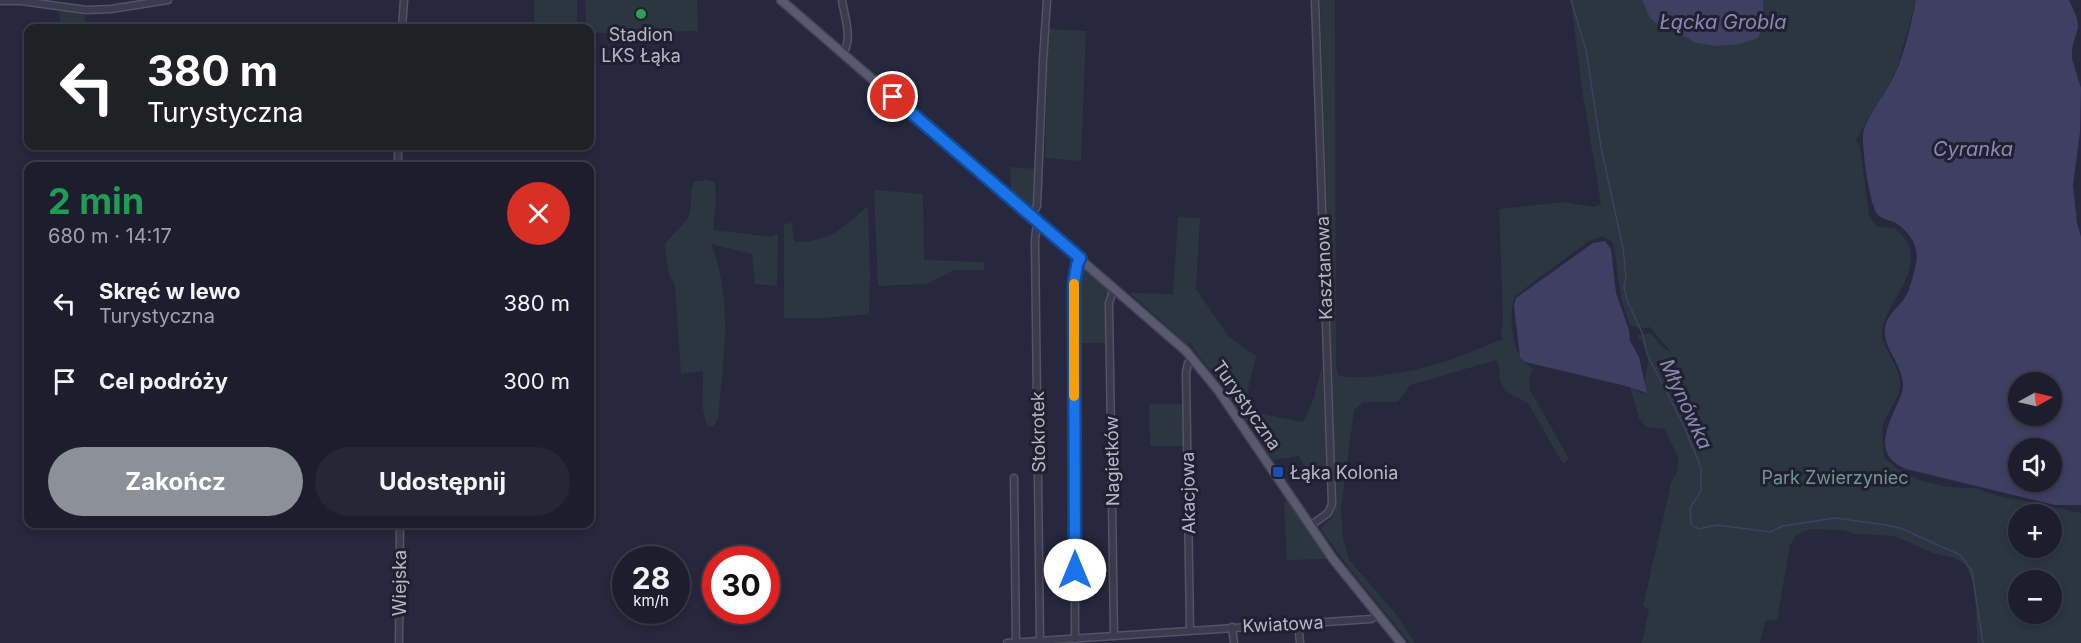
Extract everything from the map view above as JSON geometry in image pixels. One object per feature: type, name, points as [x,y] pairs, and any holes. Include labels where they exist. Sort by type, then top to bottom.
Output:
[{"type":"main road","name":"Turystyczna","points":[[781,0],[1080,258],[1193,359],[1218,390],[1340,567],[1401,643]]},
{"type":"street","points":[[0,2],[21,1],[87,10],[111,9],[168,0]]},
{"type":"street","points":[[402,24],[404,0]]},
{"type":"street","points":[[842,0],[848,39],[847,47],[842,54]]},
{"type":"street","points":[[1031,216],[1037,206],[1047,0]]},
{"type":"street","name":"Kasztanowa","points":[[1310,526],[1328,513],[1332,504],[1315,0]]},
{"type":"street","name":"Stokrotek","points":[[1040,224],[1036,230],[1035,240],[1040,641]]},
{"type":"street","points":[[1075,639],[1074,283],[1080,258]]},
{"type":"street","name":"Nagietków","points":[[1114,288],[1108,303],[1117,638]]},
{"type":"street","name":"Akacjowa","points":[[1190,630],[1186,373],[1188,363],[1193,359]]},
{"type":"street","points":[[1014,478],[1016,642]]},
{"type":"street","name":"Wiejska","points":[[399,643],[400,528]]},
{"type":"street","name":"Kwiatowa","points":[[1007,643],[1117,638],[1190,630],[1371,619],[1378,615]]},
{"type":"street","points":[[1298,623],[1300,643]]},
{"type":"street","points":[[1232,627],[1234,643]]},
{"type":"green space","points":[[534,0],[577,0],[577,24],[534,24]]},
{"type":"green space","name":"Stadion LKS Łąka","points":[[585,0],[697,0],[698,31],[595,33],[594,24],[586,24]]},
{"type":"green space","name":"Park Zwierzyniec","points":[[1320,0],[1335,0],[1336,368],[1339,376],[1366,377],[1429,366],[1504,339],[1501,336],[1503,319],[1499,209],[1564,202],[1593,207],[1601,204],[1583,96],[1571,2],[1568,0],[1642,0],[1650,16],[1657,23],[1681,35],[1763,3],[1763,0],[1916,0],[1896,72],[1856,140],[1860,147],[1869,216],[1878,227],[1895,228],[1907,242],[1911,254],[1907,277],[1889,310],[1882,332],[1884,343],[1900,382],[1896,399],[1883,425],[1884,457],[1896,468],[1919,480],[1947,487],[1975,488],[1999,496],[2038,504],[2008,504],[2008,558],[2062,558],[2062,509],[2081,513],[2081,643],[1977,643],[1972,580],[1965,564],[1894,536],[1810,529],[1796,535],[1790,545],[1777,620],[1765,621],[1760,643],[1642,643],[1649,610],[1643,606],[1671,483],[1678,469],[1678,458],[1665,429],[1646,427],[1639,418],[1630,387],[1643,394],[1648,358],[1637,335],[1650,333],[1662,347],[1672,353],[1650,327],[1640,329],[1630,325],[1621,298],[1614,247],[1612,242],[1603,236],[1589,241],[1515,296],[1513,303],[1513,334],[1517,349],[1524,362],[1533,370],[1529,378],[1530,390],[1569,459],[1563,464],[1528,403],[1505,391],[1496,360],[1410,385],[1398,402],[1363,402],[1354,410],[1341,508],[1343,540],[1350,561],[1397,615],[1415,643],[1410,643],[1348,567],[1320,528],[1332,518],[1336,504]]},
{"type":"green space","points":[[59,9],[84,13],[85,24],[61,24]]},
{"type":"green space","points":[[1048,29],[1086,31],[1081,161],[1045,158]]},
{"type":"green space","points":[[1010,167],[1037,169],[1034,210],[1011,190]]},
{"type":"green space","points":[[706,180],[715,182],[716,202],[713,230],[772,237],[778,233],[777,286],[755,284],[752,254],[711,244],[722,287],[725,331],[718,420],[713,426],[708,427],[703,406],[703,371],[681,374],[675,284],[669,275],[665,244],[689,215],[694,182]]},
{"type":"green space","points":[[874,190],[923,194],[924,260],[984,262],[984,270],[954,270],[927,284],[878,286]]},
{"type":"green space","points":[[868,206],[869,314],[825,318],[784,318],[784,224],[792,223],[794,242],[817,240],[834,233]]},
{"type":"green space","points":[[1178,217],[1200,218],[1196,289],[1228,336],[1256,356],[1243,410],[1303,422],[1314,398],[1322,365],[1327,469],[1308,473],[1299,456],[1273,460],[1216,377],[1192,348],[1193,346],[1190,343],[1188,345],[1130,293],[1173,294]]},
{"type":"green space","points":[[1079,264],[1110,290],[1106,297],[1108,343],[1079,343]]},
{"type":"green space","points":[[1149,404],[1185,404],[1186,446],[1150,446]]},
{"type":"green space","points":[[1290,500],[1327,559],[1287,560],[1284,503]]},
{"type":"water","name":"Łącka Grobla","points":[[1642,0],[1763,0],[1764,24],[1758,38],[1739,44],[1717,46],[1696,43],[1670,28],[1661,27],[1650,18]]},
{"type":"water","name":"Cyranka","points":[[1916,0],[2069,0],[2077,18],[2078,28],[2072,48],[2072,59],[2081,88],[2080,132],[2073,185],[2077,223],[2081,237],[2081,505],[2051,504],[1906,469],[1896,464],[1886,451],[1888,427],[1903,387],[1900,370],[1886,340],[1886,323],[1907,294],[1917,257],[1912,239],[1904,229],[1878,215],[1875,209],[1867,176],[1863,135],[1867,121],[1892,81],[1907,38]]},
{"type":"water","points":[[1605,241],[1611,249],[1616,293],[1629,330],[1630,341],[1639,357],[1647,393],[1525,362],[1520,357],[1514,306],[1516,298],[1593,243]]},
{"type":"waterway","name":"Młynówka","points":[[1571,0],[1586,50],[1601,147],[1623,248],[1626,276],[1624,287],[1627,300],[1643,335],[1647,354],[1684,426],[1701,468],[1701,491],[1690,508],[1691,524],[1698,529],[1717,525],[1770,532],[1783,526],[1835,518],[1900,528],[1960,555],[1972,571],[1983,643]]},
{"type":"slow traffic","points":[[1074,284],[1074,396]]},
{"type":"place","name":"Stadion LKS Łąka","points":[[641,14]]},
{"type":"place","name":"Łąka Kolonia","points":[[1278,472]]},
{"type":"route","points":[[893,97],[1080,258],[1077,262],[1074,283],[1075,570]]}]
